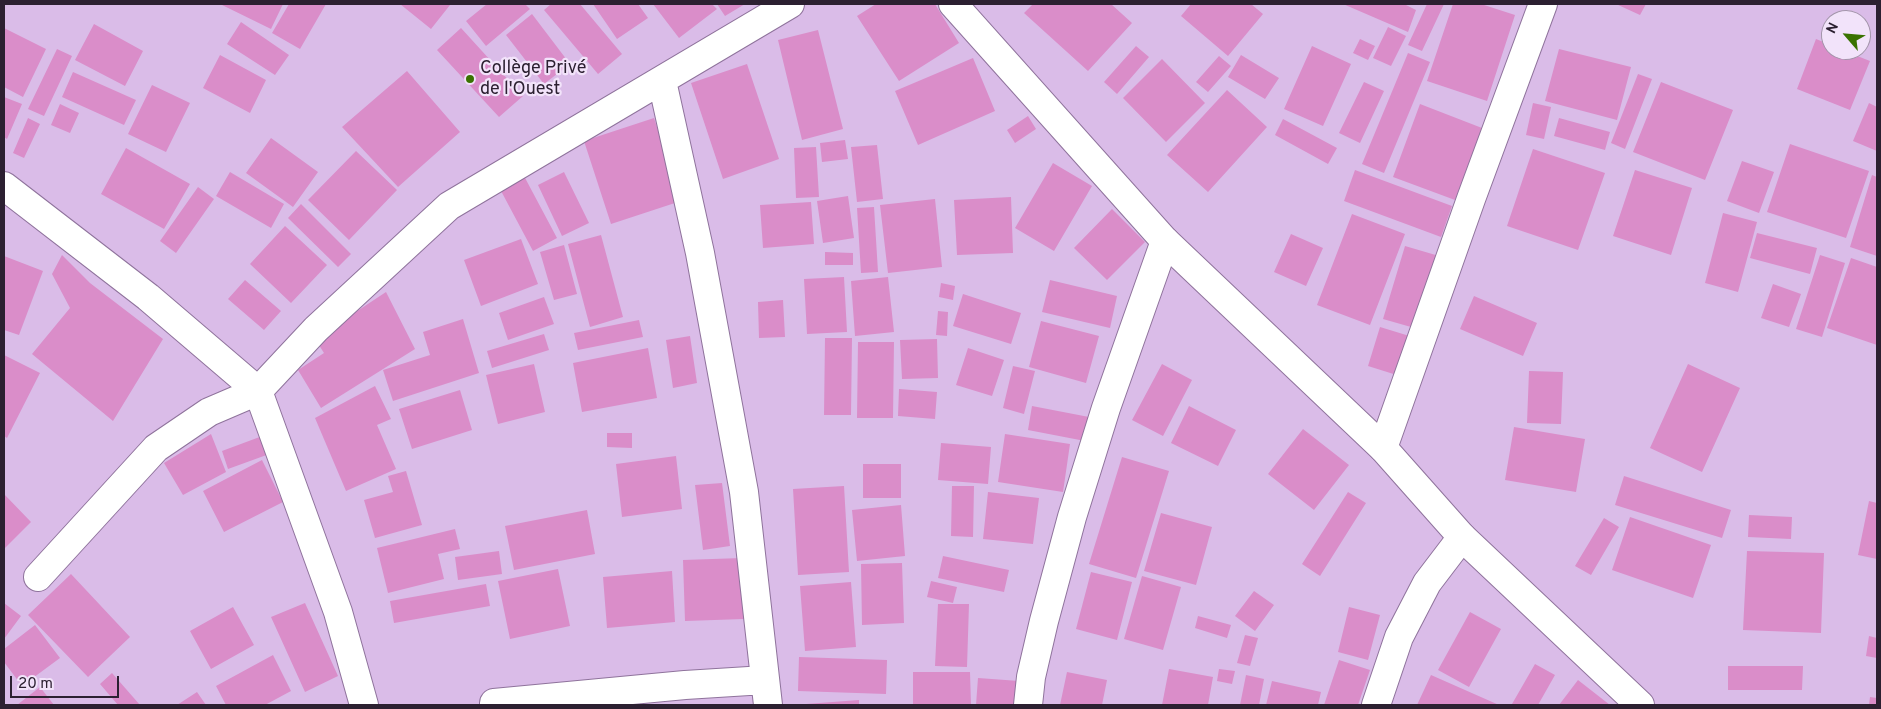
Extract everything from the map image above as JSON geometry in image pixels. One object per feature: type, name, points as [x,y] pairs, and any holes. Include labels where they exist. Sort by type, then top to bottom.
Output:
[{"type":"street","points":[[38,578],[156,448],[209,412],[258,391],[316,329],[449,206],[790,4]]},
{"type":"street","points":[[953,4],[1165,240],[1383,448],[1462,537],[1640,705]]},
{"type":"street","points":[[1383,448],[1543,4]]},
{"type":"street","points":[[494,703],[685,685],[766,693],[744,492],[700,253],[662,81]]},
{"type":"street","points":[[4,186],[148,296],[258,391],[338,612],[364,705]]},
{"type":"street","points":[[1028,705],[1031,677],[1044,621],[1072,517],[1106,408],[1165,240]]},
{"type":"street","points":[[1376,705],[1399,637],[1427,583],[1462,537]]},
{"type":"building","points":[[220,4],[283,4],[271,29]]},
{"type":"building","points":[[289,4],[326,4],[300,49],[272,33]]},
{"type":"building","points":[[400,4],[449,4],[450,5],[431,29]]},
{"type":"building","points":[[487,4],[525,4],[530,9],[486,46],[466,21]]},
{"type":"building","points":[[551,4],[580,4],[622,54],[598,74],[544,10]]},
{"type":"building","points":[[593,4],[638,4],[648,18],[617,39]]},
{"type":"building","points":[[653,4],[712,4],[717,9],[679,38]]},
{"type":"building","points":[[717,4],[745,4],[725,16]]},
{"type":"building","points":[[876,4],[935,4],[959,43],[899,81],[857,16]]},
{"type":"building","points":[[1033,4],[1111,4],[1132,23],[1088,71],[1024,13]]},
{"type":"building","points":[[1191,4],[1251,4],[1263,14],[1228,56],[1181,16]]},
{"type":"building","points":[[1343,4],[1404,4],[1416,10],[1408,32]]},
{"type":"building","points":[[1427,4],[1444,4],[1422,51],[1408,45]]},
{"type":"building","points":[[1453,4],[1481,4],[1515,15],[1487,101],[1427,81]]},
{"type":"building","points":[[1616,4],[1646,4],[1640,15]]},
{"type":"building","points":[[532,14],[570,64],[544,84],[506,35]]},
{"type":"building","points":[[241,22],[289,55],[275,75],[227,44]]},
{"type":"building","points":[[94,24],[143,51],[125,86],[75,60]]},
{"type":"building","points":[[1388,27],[1406,36],[1391,66],[1373,58]]},
{"type":"building","points":[[4,28],[46,49],[23,97],[4,87]]},
{"type":"building","points":[[461,28],[523,96],[499,117],[437,50]]},
{"type":"building","points":[[818,30],[843,129],[802,140],[778,40]]},
{"type":"building","points":[[1360,39],[1375,46],[1368,60],[1353,53]]},
{"type":"building","points":[[1816,39],[1821,41],[1821,60],[1870,61],[1850,110],[1797,89]]},
{"type":"building","points":[[1136,46],[1149,57],[1117,94],[1104,82]]},
{"type":"building","points":[[1312,46],[1351,64],[1323,126],[1284,109]]},
{"type":"building","points":[[57,49],[72,56],[44,116],[28,109]]},
{"type":"building","points":[[1559,49],[1631,67],[1617,120],[1545,101]]},
{"type":"building","points":[[1408,53],[1430,62],[1384,173],[1362,164]]},
{"type":"building","points":[[220,55],[266,80],[250,113],[203,88]]},
{"type":"building","points":[[1241,55],[1279,78],[1265,99],[1228,77]]},
{"type":"building","points":[[1219,56],[1231,66],[1208,92],[1196,82]]},
{"type":"building","points":[[973,58],[995,111],[918,145],[895,91]]},
{"type":"building","points":[[1162,59],[1205,103],[1166,142],[1123,98]]},
{"type":"building","points":[[747,64],[779,159],[723,179],[691,83]]},
{"type":"building","points":[[407,71],[460,132],[398,187],[342,127]]},
{"type":"building","points":[[73,72],[136,100],[124,125],[62,97]]},
{"type":"building","points":[[1638,74],[1652,79],[1625,149],[1611,143]]},
{"type":"building","points":[[1364,82],[1384,91],[1360,143],[1339,133]]},
{"type":"building","points":[[1661,82],[1733,110],[1705,180],[1633,152]]},
{"type":"building","points":[[152,85],[190,103],[166,152],[128,134]]},
{"type":"building","points":[[1227,90],[1267,127],[1208,192],[1167,155]]},
{"type":"building","points":[[4,97],[22,104],[7,139],[4,137]]},
{"type":"building","points":[[1533,103],[1551,107],[1544,139],[1526,135]]},
{"type":"building","points":[[1869,103],[1877,107],[1877,151],[1853,141]]},
{"type":"building","points":[[60,104],[79,113],[70,133],[51,125]]},
{"type":"building","points":[[1420,104],[1482,128],[1455,200],[1393,177]]},
{"type":"building","points":[[1028,116],[1036,129],[1015,143],[1007,130]]},
{"type":"building","points":[[28,118],[40,124],[24,158],[13,153]]},
{"type":"building","points":[[654,118],[681,201],[611,224],[584,141]]},
{"type":"building","points":[[1559,118],[1610,132],[1605,150],[1554,136]]},
{"type":"building","points":[[1283,119],[1337,148],[1328,164],[1275,135]]},
{"type":"building","points":[[271,138],[318,172],[293,207],[246,173]]},
{"type":"building","points":[[845,140],[848,159],[822,162],[820,143]]},
{"type":"building","points":[[1790,144],[1869,171],[1846,238],[1767,212]]},
{"type":"building","points":[[877,145],[883,199],[857,202],[851,147]]},
{"type":"building","points":[[816,147],[819,197],[796,198],[794,148]]},
{"type":"building","points":[[126,148],[190,184],[164,229],[101,194]]},
{"type":"building","points":[[1533,149],[1605,173],[1578,250],[1507,226]]},
{"type":"building","points":[[356,151],[397,190],[349,240],[308,200]]},
{"type":"building","points":[[1742,161],[1774,172],[1759,213],[1727,201]]},
{"type":"building","points":[[1053,163],[1092,186],[1054,251],[1015,228]]},
{"type":"building","points":[[1355,170],[1452,206],[1441,237],[1344,201]]},
{"type":"building","points":[[1635,170],[1692,188],[1671,255],[1613,236]]},
{"type":"building","points":[[230,172],[284,204],[271,228],[216,196]]},
{"type":"building","points":[[564,172],[589,223],[562,236],[538,185]]},
{"type":"building","points":[[1872,175],[1877,177],[1877,256],[1850,247]]},
{"type":"building","points":[[524,176],[557,238],[533,251],[500,189]]},
{"type":"building","points":[[198,187],[214,199],[176,253],[160,241]]},
{"type":"building","points":[[848,196],[854,238],[823,243],[817,201]]},
{"type":"building","points":[[1011,197],[1013,253],[957,255],[954,200]]},
{"type":"building","points":[[935,199],[942,267],[888,273],[880,205]]},
{"type":"building","points":[[811,202],[814,244],[763,248],[760,205]]},
{"type":"building","points":[[301,204],[351,254],[338,267],[288,218]]},
{"type":"building","points":[[874,207],[878,272],[861,273],[857,208]]},
{"type":"building","points":[[1112,209],[1145,242],[1107,280],[1074,248]]},
{"type":"building","points":[[1723,213],[1757,222],[1738,292],[1705,283]]},
{"type":"building","points":[[1352,214],[1405,234],[1370,325],[1317,305]]},
{"type":"building","points":[[285,226],[327,265],[291,303],[250,264]]},
{"type":"building","points":[[1757,233],[1817,248],[1810,274],[1750,258]]},
{"type":"building","points":[[1291,234],[1323,248],[1306,286],[1274,272]]},
{"type":"building","points":[[601,235],[623,317],[590,327],[568,244]]},
{"type":"building","points":[[521,239],[538,284],[481,306],[464,260]]},
{"type":"building","points":[[564,245],[577,294],[554,300],[540,252]]},
{"type":"building","points":[[1405,246],[1439,256],[1418,329],[1383,319]]},
{"type":"building","points":[[825,252],[853,253],[853,265],[825,265]]},
{"type":"building","points":[[62,255],[90,283],[163,339],[113,421],[32,354],[70,308],[52,274]]},
{"type":"building","points":[[1820,255],[1845,263],[1822,337],[1796,329]]},
{"type":"building","points":[[4,256],[43,271],[19,335],[4,330]]},
{"type":"building","points":[[1851,258],[1877,267],[1877,345],[1827,328]]},
{"type":"building","points":[[844,277],[847,332],[807,334],[804,279]]},
{"type":"building","points":[[888,277],[894,332],[855,336],[851,281]]},
{"type":"building","points":[[245,280],[281,311],[264,330],[228,299]]},
{"type":"building","points":[[1050,280],[1117,296],[1110,328],[1042,312]]},
{"type":"building","points":[[941,283],[955,286],[953,300],[939,297]]},
{"type":"building","points":[[1773,284],[1801,294],[1789,327],[1761,318]]},
{"type":"building","points":[[386,292],[415,349],[321,408],[298,370],[324,353],[315,339]]},
{"type":"building","points":[[963,294],[1021,313],[1011,344],[953,326]]},
{"type":"building","points":[[1474,296],[1537,323],[1523,356],[1460,329]]},
{"type":"building","points":[[544,297],[554,324],[508,340],[499,313]]},
{"type":"building","points":[[783,300],[785,337],[759,338],[758,302]]},
{"type":"building","points":[[938,311],[948,312],[947,336],[936,335]]},
{"type":"building","points":[[463,319],[479,373],[393,401],[383,370],[430,355],[423,332]]},
{"type":"building","points":[[639,320],[643,337],[578,350],[574,333]]},
{"type":"building","points":[[1041,321],[1099,336],[1086,383],[1029,367]]},
{"type":"building","points":[[1380,327],[1416,338],[1403,377],[1368,366]]},
{"type":"building","points":[[544,334],[549,350],[492,368],[487,351]]},
{"type":"building","points":[[690,336],[697,383],[673,388],[666,340]]},
{"type":"building","points":[[825,338],[852,338],[851,415],[824,415]]},
{"type":"building","points":[[937,339],[938,378],[902,379],[900,340]]},
{"type":"building","points":[[858,342],[894,342],[893,418],[857,418]]},
{"type":"building","points":[[648,348],[657,398],[582,412],[573,363]]},
{"type":"building","points":[[968,348],[1004,360],[992,396],[956,385]]},
{"type":"building","points":[[4,355],[40,373],[7,438],[4,436]]},
{"type":"building","points":[[534,364],[545,412],[498,424],[486,375]]},
{"type":"building","points":[[1162,364],[1192,380],[1163,436],[1132,420]]},
{"type":"building","points":[[1688,364],[1740,388],[1702,472],[1650,448]]},
{"type":"building","points":[[1013,366],[1035,371],[1024,414],[1003,408]]},
{"type":"building","points":[[1529,371],[1563,372],[1561,424],[1527,423]]},
{"type":"building","points":[[375,386],[391,419],[377,425],[396,469],[346,491],[315,418]]},
{"type":"building","points":[[899,389],[937,392],[935,419],[898,416]]},
{"type":"building","points":[[460,390],[472,430],[412,449],[399,409]]},
{"type":"building","points":[[1032,406],[1089,417],[1085,441],[1028,430]]},
{"type":"building","points":[[1189,406],[1236,430],[1218,466],[1171,443]]},
{"type":"building","points":[[1514,427],[1585,439],[1576,492],[1505,480]]},
{"type":"building","points":[[1303,429],[1349,465],[1314,510],[1268,474]]},
{"type":"building","points":[[607,433],[632,433],[632,448],[607,447]]},
{"type":"building","points":[[211,434],[226,472],[183,495],[164,463]]},
{"type":"building","points":[[1005,434],[1070,444],[1063,492],[998,482]]},
{"type":"building","points":[[265,435],[272,453],[228,469],[222,451]]},
{"type":"building","points":[[941,443],[991,447],[988,484],[938,480]]},
{"type":"building","points":[[676,456],[682,509],[622,517],[616,464]]},
{"type":"building","points":[[1122,457],[1169,471],[1136,578],[1089,564]]},
{"type":"building","points":[[262,460],[283,502],[224,532],[203,491]]},
{"type":"building","points":[[863,464],[901,464],[901,498],[863,498]]},
{"type":"building","points":[[406,471],[422,525],[375,538],[364,500],[393,492],[388,476]]},
{"type":"building","points":[[1624,476],[1731,510],[1722,538],[1615,505]]},
{"type":"building","points":[[722,483],[730,546],[703,550],[695,485]]},
{"type":"building","points":[[844,486],[849,572],[798,575],[793,489]]},
{"type":"building","points":[[952,486],[974,486],[973,537],[951,536]]},
{"type":"building","points":[[988,492],[1039,498],[1033,544],[983,539]]},
{"type":"building","points":[[1348,492],[1366,503],[1320,576],[1302,564]]},
{"type":"building","points":[[4,494],[31,522],[4,549]]},
{"type":"building","points":[[1869,501],[1877,503],[1877,559],[1858,555]]},
{"type":"building","points":[[901,505],[905,556],[857,561],[852,510]]},
{"type":"building","points":[[587,510],[595,554],[514,570],[505,526]]},
{"type":"building","points":[[1161,513],[1212,527],[1196,585],[1144,571]]},
{"type":"building","points":[[1749,515],[1792,517],[1791,539],[1748,537]]},
{"type":"building","points":[[1630,517],[1711,545],[1693,598],[1612,570]]},
{"type":"building","points":[[1604,518],[1619,527],[1591,575],[1575,566]]},
{"type":"building","points":[[455,529],[460,549],[438,554],[444,579],[388,593],[377,548]]},
{"type":"building","points":[[499,551],[502,574],[458,580],[455,557]]},
{"type":"building","points":[[1747,551],[1824,553],[1821,633],[1743,630]]},
{"type":"building","points":[[943,556],[1009,570],[1004,592],[938,578]]},
{"type":"building","points":[[742,558],[744,619],[685,621],[683,560]]},
{"type":"building","points":[[902,563],[904,623],[862,625],[861,564]]},
{"type":"building","points":[[558,569],[570,626],[510,639],[498,581]]},
{"type":"building","points":[[672,571],[675,622],[607,628],[603,577]]},
{"type":"building","points":[[1091,572],[1132,582],[1117,640],[1076,629]]},
{"type":"building","points":[[71,574],[130,637],[88,677],[28,615]]},
{"type":"building","points":[[1142,576],[1181,587],[1163,650],[1124,639]]},
{"type":"building","points":[[931,581],[957,587],[953,603],[927,597]]},
{"type":"building","points":[[851,582],[856,647],[805,651],[800,586]]},
{"type":"building","points":[[486,584],[490,606],[394,623],[390,601]]},
{"type":"building","points":[[1254,591],[1274,605],[1255,631],[1235,616]]},
{"type":"building","points":[[4,603],[21,616],[4,639]]},
{"type":"building","points":[[305,603],[338,676],[305,692],[271,617]]},
{"type":"building","points":[[938,604],[969,604],[967,667],[935,666]]},
{"type":"building","points":[[233,607],[254,645],[211,669],[190,631]]},
{"type":"building","points":[[1349,607],[1380,615],[1368,660],[1338,652]]},
{"type":"building","points":[[1470,612],[1501,629],[1469,687],[1438,670]]},
{"type":"building","points":[[1198,616],[1231,625],[1227,638],[1195,628]]},
{"type":"building","points":[[35,625],[60,658],[22,686],[4,662],[4,649]]},
{"type":"building","points":[[1245,635],[1258,638],[1250,666],[1237,663]]},
{"type":"building","points":[[1869,636],[1877,638],[1877,658],[1866,656]]},
{"type":"building","points":[[273,655],[291,691],[265,705],[226,705],[216,686]]},
{"type":"building","points":[[799,657],[887,660],[886,694],[798,691]]},
{"type":"building","points":[[1339,660],[1370,670],[1358,705],[1324,705]]},
{"type":"building","points":[[1535,664],[1555,675],[1538,705],[1512,704]]},
{"type":"building","points":[[1728,666],[1803,666],[1802,690],[1728,690]]},
{"type":"building","points":[[1169,669],[1213,677],[1208,705],[1162,705]]},
{"type":"building","points":[[1219,669],[1235,671],[1232,684],[1217,681]]},
{"type":"building","points":[[913,672],[970,672],[971,705],[913,705]]},
{"type":"building","points":[[1067,672],[1107,680],[1102,705],[1060,705]]},
{"type":"building","points":[[112,673],[140,705],[118,705],[100,684]]},
{"type":"building","points":[[1246,675],[1264,679],[1259,705],[1240,705]]},
{"type":"building","points":[[1431,675],[1499,705],[1417,705]]},
{"type":"building","points":[[978,678],[1019,681],[1017,705],[976,705]]},
{"type":"building","points":[[1578,680],[1610,705],[1559,705]]},
{"type":"building","points":[[1272,681],[1321,692],[1318,705],[1266,705]]},
{"type":"building","points":[[40,687],[54,705],[17,705]]},
{"type":"building","points":[[197,692],[206,705],[177,705]]},
{"type":"building","points":[[1870,697],[1877,698],[1877,705],[1869,705]]},
{"type":"building","points":[[859,700],[859,705],[806,705],[806,704]]},
{"type":"place","name":"Collège Privé de l'Ouest","points":[[470,79]]}]
